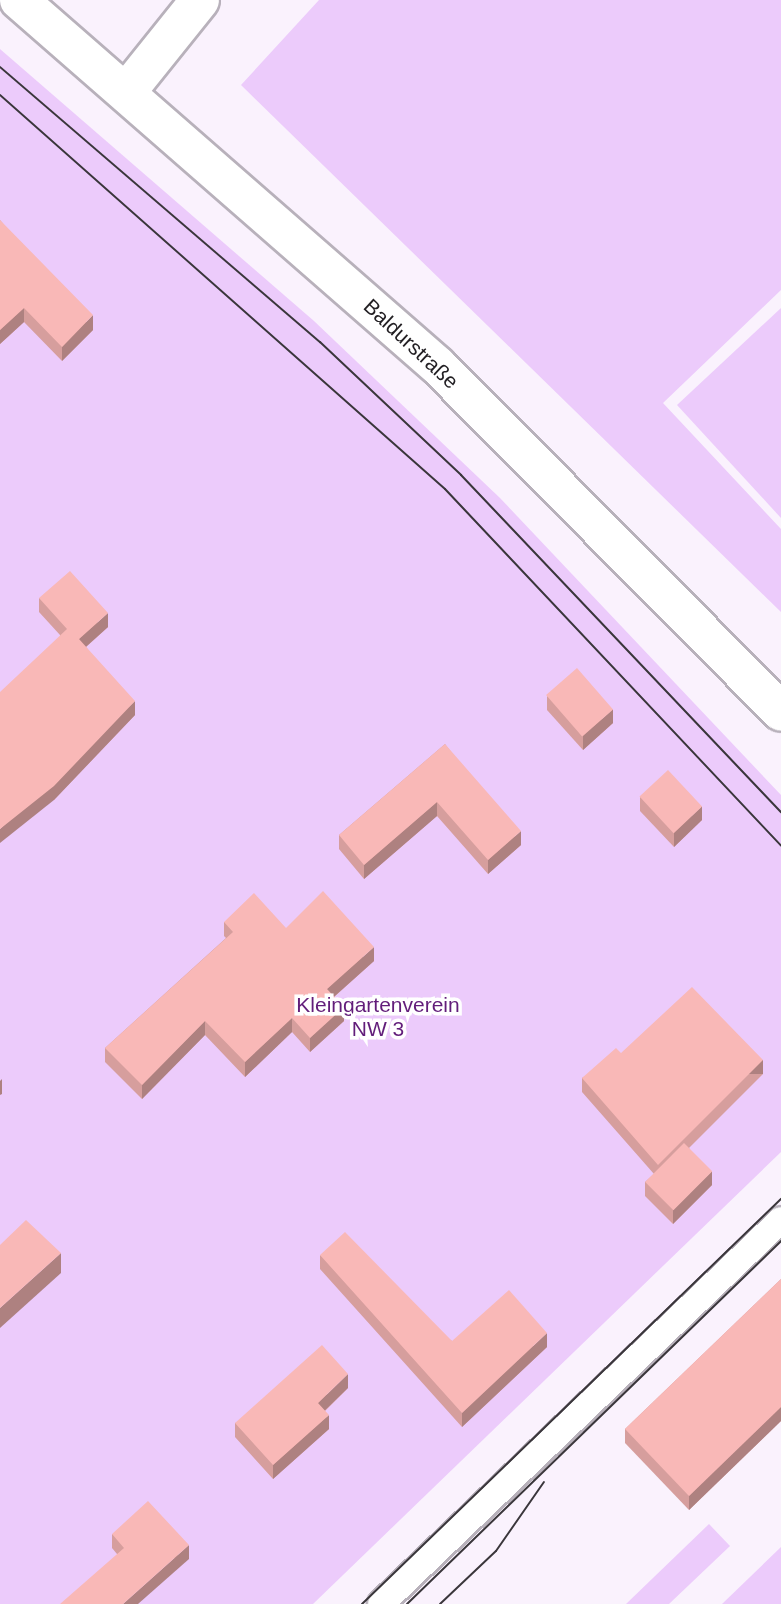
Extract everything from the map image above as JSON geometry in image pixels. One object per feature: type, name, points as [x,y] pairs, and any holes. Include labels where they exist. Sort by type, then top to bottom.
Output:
[{"type":"street","name":"Baldurstraße","points":[[19,0],[128,90],[438,366],[781,712]]},
{"type":"street","points":[[128,90],[200,0]]},
{"type":"lane","points":[[381,1604],[781,1220]]},
{"type":"green space","points":[[319,0],[781,0],[781,290],[663,403],[781,529],[781,612],[241,85]]},
{"type":"green space","name":"Kleingartenverein NW 3","points":[[0,49],[314,321],[500,498],[781,795],[781,1152],[313,1604],[0,1604]]},
{"type":"green space","points":[[781,308],[781,518],[677,405]]},
{"type":"green space","points":[[709,1524],[730,1546],[669,1604],[626,1604]]},
{"type":"green space","points":[[781,1547],[781,1604],[722,1604]]},
{"type":"building","points":[[0,220],[93,315],[62,347],[24,308],[0,330]]},
{"type":"building","points":[[70,571],[108,613],[79,639],[135,701],[54,786],[0,829],[0,692],[67,629],[39,598]]},
{"type":"building","points":[[577,668],[613,710],[582,736],[546,695]]},
{"type":"building","points":[[445,744],[521,831],[488,860],[437,802],[364,865],[339,835]]},
{"type":"building","points":[[668,770],[702,807],[674,833],[639,797]]},
{"type":"building","points":[[323,891],[374,947],[327,989],[344,1007],[310,1038],[292,1018],[245,1062],[205,1021],[142,1085],[105,1048],[233,932],[224,922],[254,893],[286,928]]},
{"type":"building","points":[[692,987],[763,1060],[658,1165],[582,1078],[616,1048],[621,1053]]},
{"type":"building","points":[[684,1143],[712,1171],[673,1210],[645,1182]]},
{"type":"building","points":[[26,1220],[61,1253],[0,1308],[0,1245]]},
{"type":"building","points":[[345,1232],[452,1341],[509,1290],[547,1333],[462,1413],[320,1255]]},
{"type":"building","points":[[781,1279],[781,1407],[689,1496],[625,1429]]},
{"type":"building","points":[[322,1345],[348,1374],[318,1403],[329,1415],[273,1465],[235,1423]]},
{"type":"building","points":[[148,1501],[189,1545],[123,1604],[60,1604],[124,1548],[112,1534]]},
{"type":"tram line","points":[[0,67],[320,342],[461,475],[781,812]]},
{"type":"tram line","points":[[0,95],[445,489],[781,846]]},
{"type":"tram line","points":[[362,1604],[781,1199]]},
{"type":"tram line","points":[[407,1604],[781,1241]]},
{"type":"tram line","points":[[440,1604],[496,1551],[544,1482]]}]
